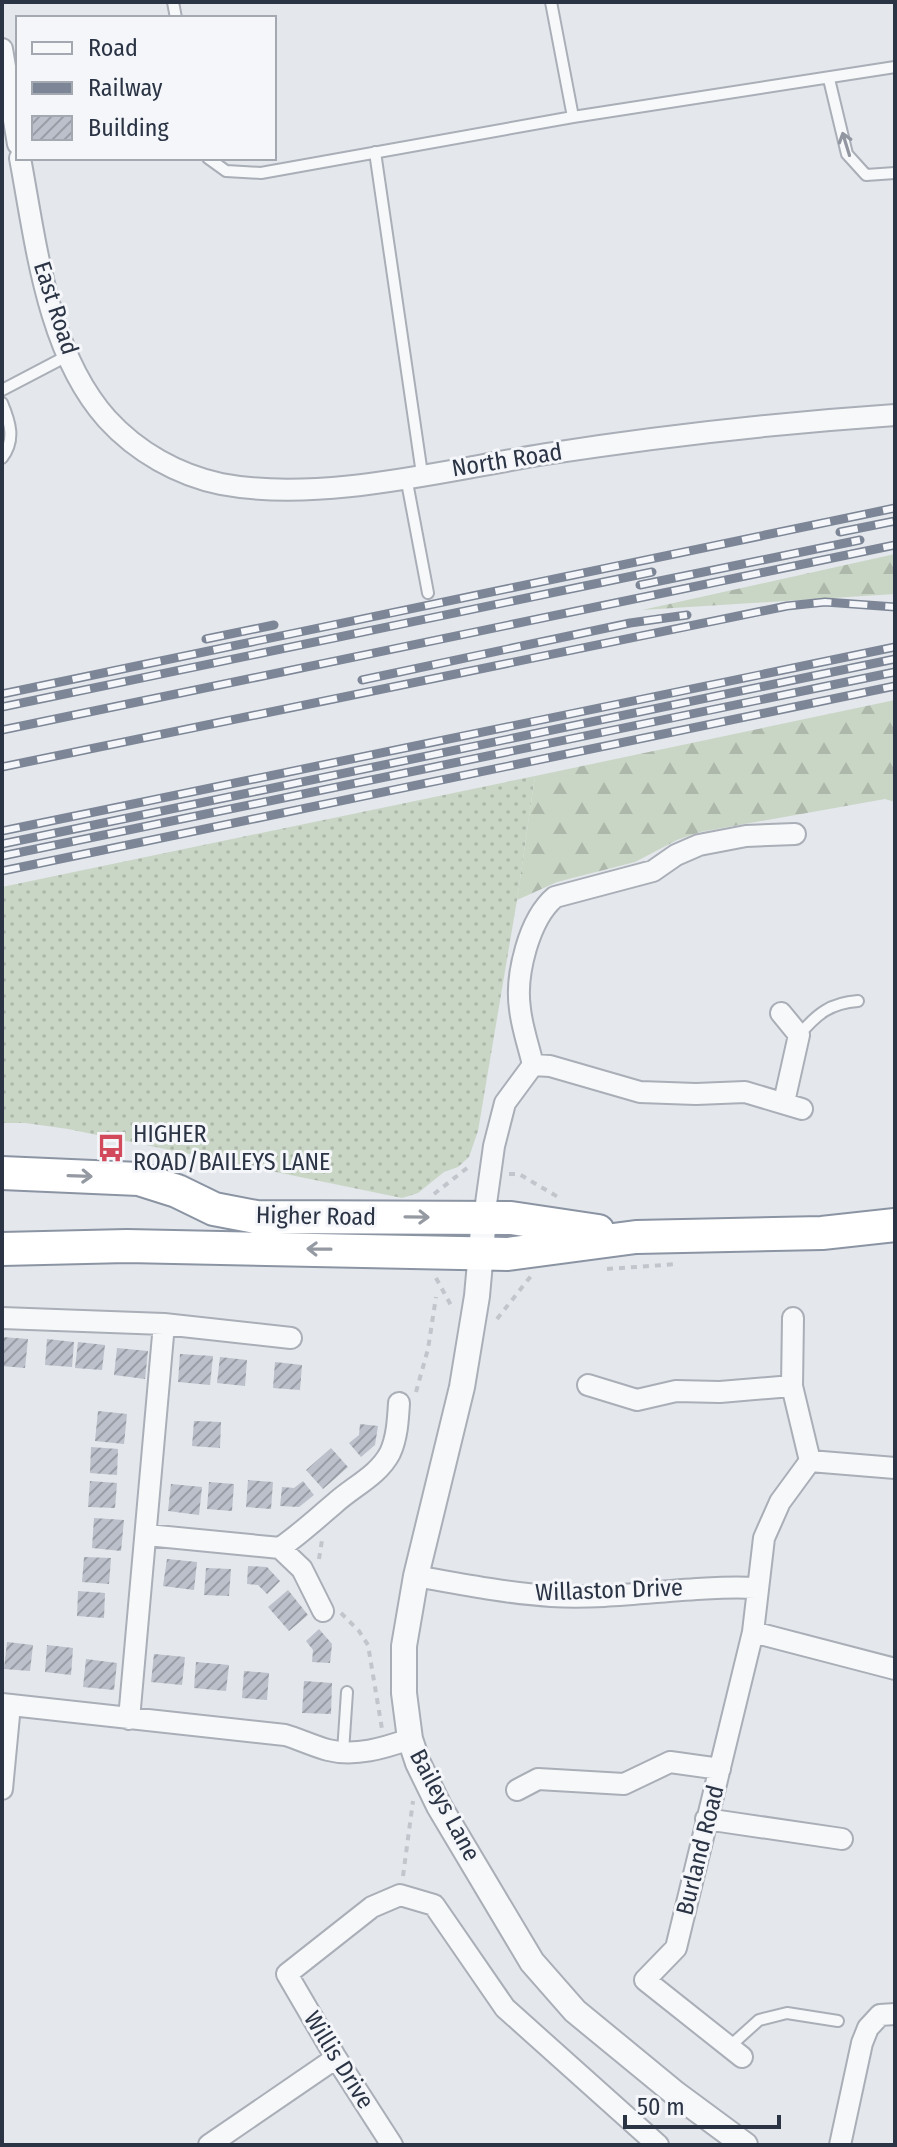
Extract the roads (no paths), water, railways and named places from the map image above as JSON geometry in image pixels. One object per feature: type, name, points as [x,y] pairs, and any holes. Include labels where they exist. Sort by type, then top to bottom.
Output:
[{"type":"highway","name":"Higher Road","points":[[2,1173],[139,1179],[177,1191],[214,1209],[256,1217],[511,1218],[636,1237]]},
{"type":"highway","name":"Higher Road","points":[[2,1249],[127,1246],[508,1254],[636,1237],[822,1233],[895,1225]]},
{"type":"street","points":[[2,49],[16,132]]},
{"type":"street","name":"East Road","points":[[20,160],[45,287],[69,355],[85,388],[105,417],[130,441]]},
{"type":"street","name":"North Road","points":[[130,441],[180,472],[224,484],[281,489],[351,485],[664,436],[895,415]]},
{"type":"street","points":[[484,1218],[494,1146],[505,1103],[533,1065],[519,995],[531,932],[545,905],[555,897],[653,871],[676,855],[699,845],[746,836],[795,834]]},
{"type":"street","points":[[533,1065],[550,1066],[640,1092],[745,1092],[793,1105],[799,1035],[781,1013]]},
{"type":"street","name":"Baileys Lane","points":[[484,1218],[462,1387],[416,1576],[404,1646],[404,1693],[410,1739],[439,1806],[532,1962],[575,2011],[676,2094],[745,2145]]},
{"type":"street","points":[[2,1318],[164,1324],[291,1338]]},
{"type":"street","points":[[793,1318],[792,1386],[810,1461],[895,1468]]},
{"type":"street","points":[[129,1719],[164,1324]]},
{"type":"street","points":[[588,1385],[637,1400],[676,1391],[720,1392],[792,1386]]},
{"type":"street","points":[[280,1548],[309,1528],[376,1471],[390,1452],[406,1404]]},
{"type":"street","name":"Burland Road","points":[[736,2052],[645,1980],[676,1948],[753,1632],[764,1538],[780,1502],[810,1461]]},
{"type":"street","points":[[147,1535],[280,1548],[302,1569],[329,1608]]},
{"type":"street","name":"Willaston Drive","points":[[416,1576],[552,1596],[636,1594],[717,1587],[756,1588]]},
{"type":"street","points":[[753,1632],[895,1669]]},
{"type":"street","points":[[2,1789],[6,1704],[285,1735],[343,1752],[385,1747],[410,1739]]},
{"type":"street","points":[[517,1790],[538,1779],[624,1784],[670,1762],[720,1769]]},
{"type":"street","points":[[706,1819],[842,1839]]},
{"type":"street","name":"Willis Drive","points":[[392,2145],[287,1974],[372,1907],[400,1895],[434,1905],[505,2008],[658,2145]]},
{"type":"street","points":[[840,2145],[868,2028],[880,2015],[895,2014]]},
{"type":"street","points":[[209,2145],[336,2058]]},
{"type":"lane","points":[[551,2],[573,117]]},
{"type":"lane","points":[[211,160],[226,171],[261,173],[573,117],[895,67]]},
{"type":"lane","points":[[829,79],[847,154],[866,175],[895,173]]},
{"type":"lane","points":[[375,152],[428,593]]},
{"type":"lane","points":[[2,390],[69,355]]},
{"type":"lane","points":[[2,403],[11,423],[11,439],[2,458]]},
{"type":"lane","points":[[799,1035],[812,1020],[835,1003],[858,1001]]},
{"type":"lane","points":[[343,1752],[347,1692]]},
{"type":"lane","points":[[736,2052],[759,2020],[787,2013],[838,2021]]},
{"type":"railway","points":[[2,694],[895,508]]},
{"type":"railway","points":[[840,532],[895,521]]},
{"type":"railway","points":[[640,585],[860,540]]},
{"type":"railway","points":[[2,730],[895,545]]},
{"type":"railway","points":[[2,707],[652,572]]},
{"type":"railway","points":[[2,767],[787,606],[825,602],[895,607]]},
{"type":"railway","points":[[362,680],[630,623],[687,615]]},
{"type":"railway","points":[[206,639],[274,625]]},
{"type":"railway","points":[[2,831],[895,647]]},
{"type":"railway","points":[[2,844],[895,659]]},
{"type":"railway","points":[[2,856],[895,672]]},
{"type":"railway","points":[[2,871],[895,686]]},
{"type":"place","name":"HIGHER ROAD/BAILEYS LANE","points":[[111,1148]]}]
